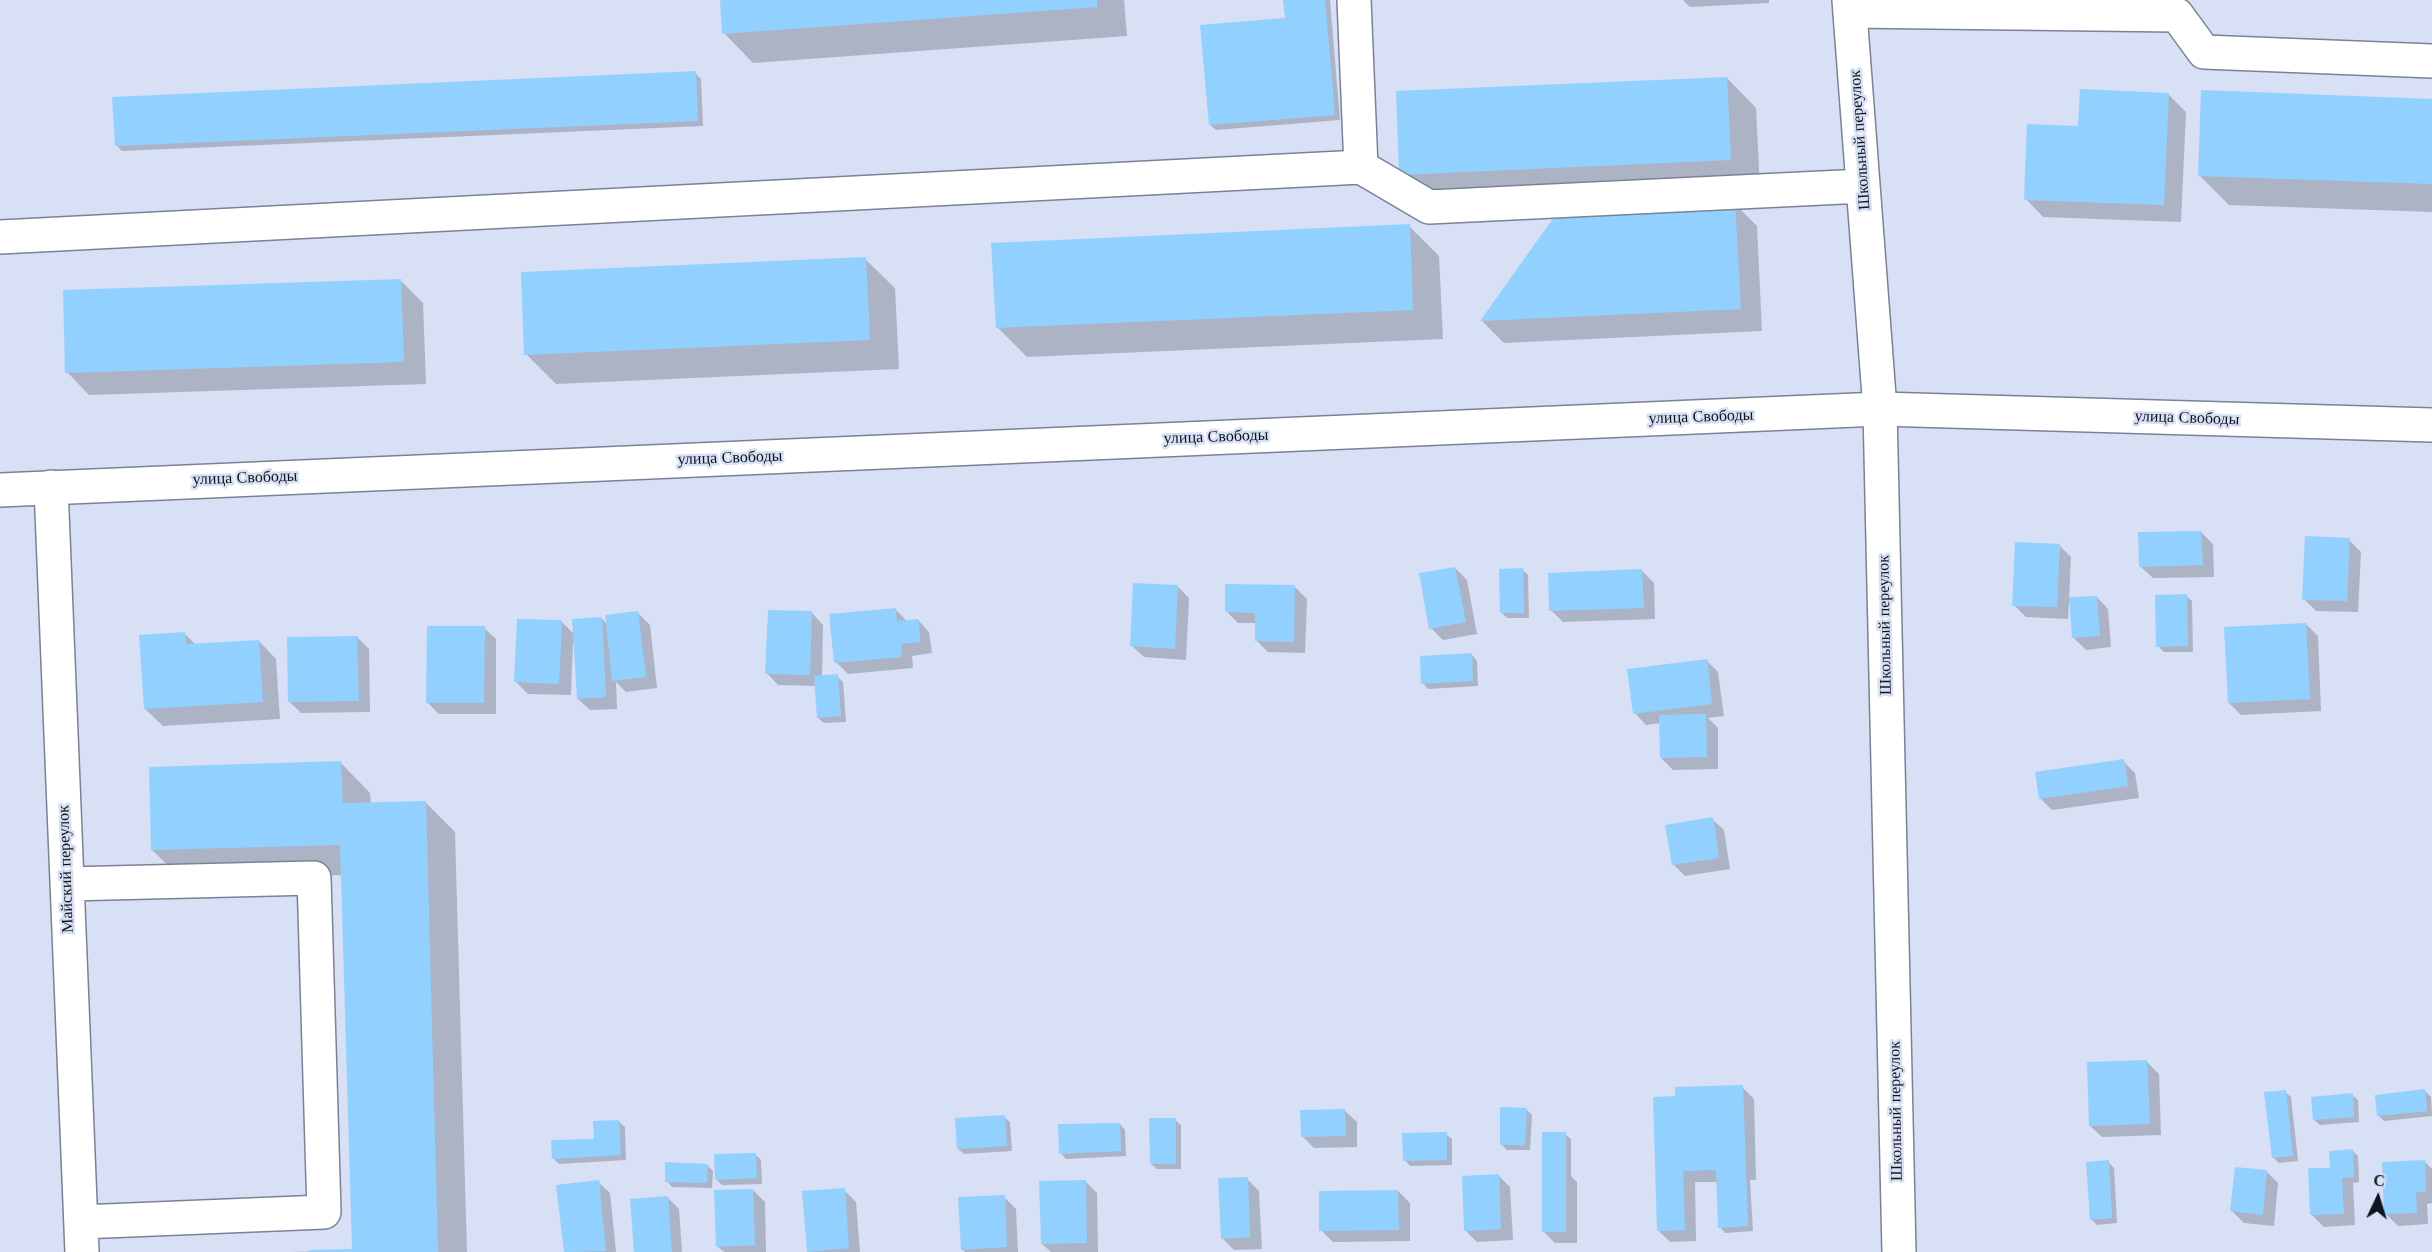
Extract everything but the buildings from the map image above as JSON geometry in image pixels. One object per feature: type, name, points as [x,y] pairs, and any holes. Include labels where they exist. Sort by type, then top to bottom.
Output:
[{"type":"main road","points":[[1354,0],[1361,167]]},
{"type":"main road","points":[[1850,5],[2176,15],[2204,52],[2432,61]]},
{"type":"main road","name":"Школьный переулок","points":[[1850,5],[1880,409],[1899,1252]]},
{"type":"main road","points":[[0,237],[1361,167],[1429,207],[1863,186]]},
{"type":"main road","name":"улица Свободы","points":[[0,490],[1880,409],[2432,425]]},
{"type":"main road","name":"Майский переулок","points":[[51,487],[81,1237]]},
{"type":"main road","points":[[67,884],[314,878],[324,1212],[81,1237]]}]
